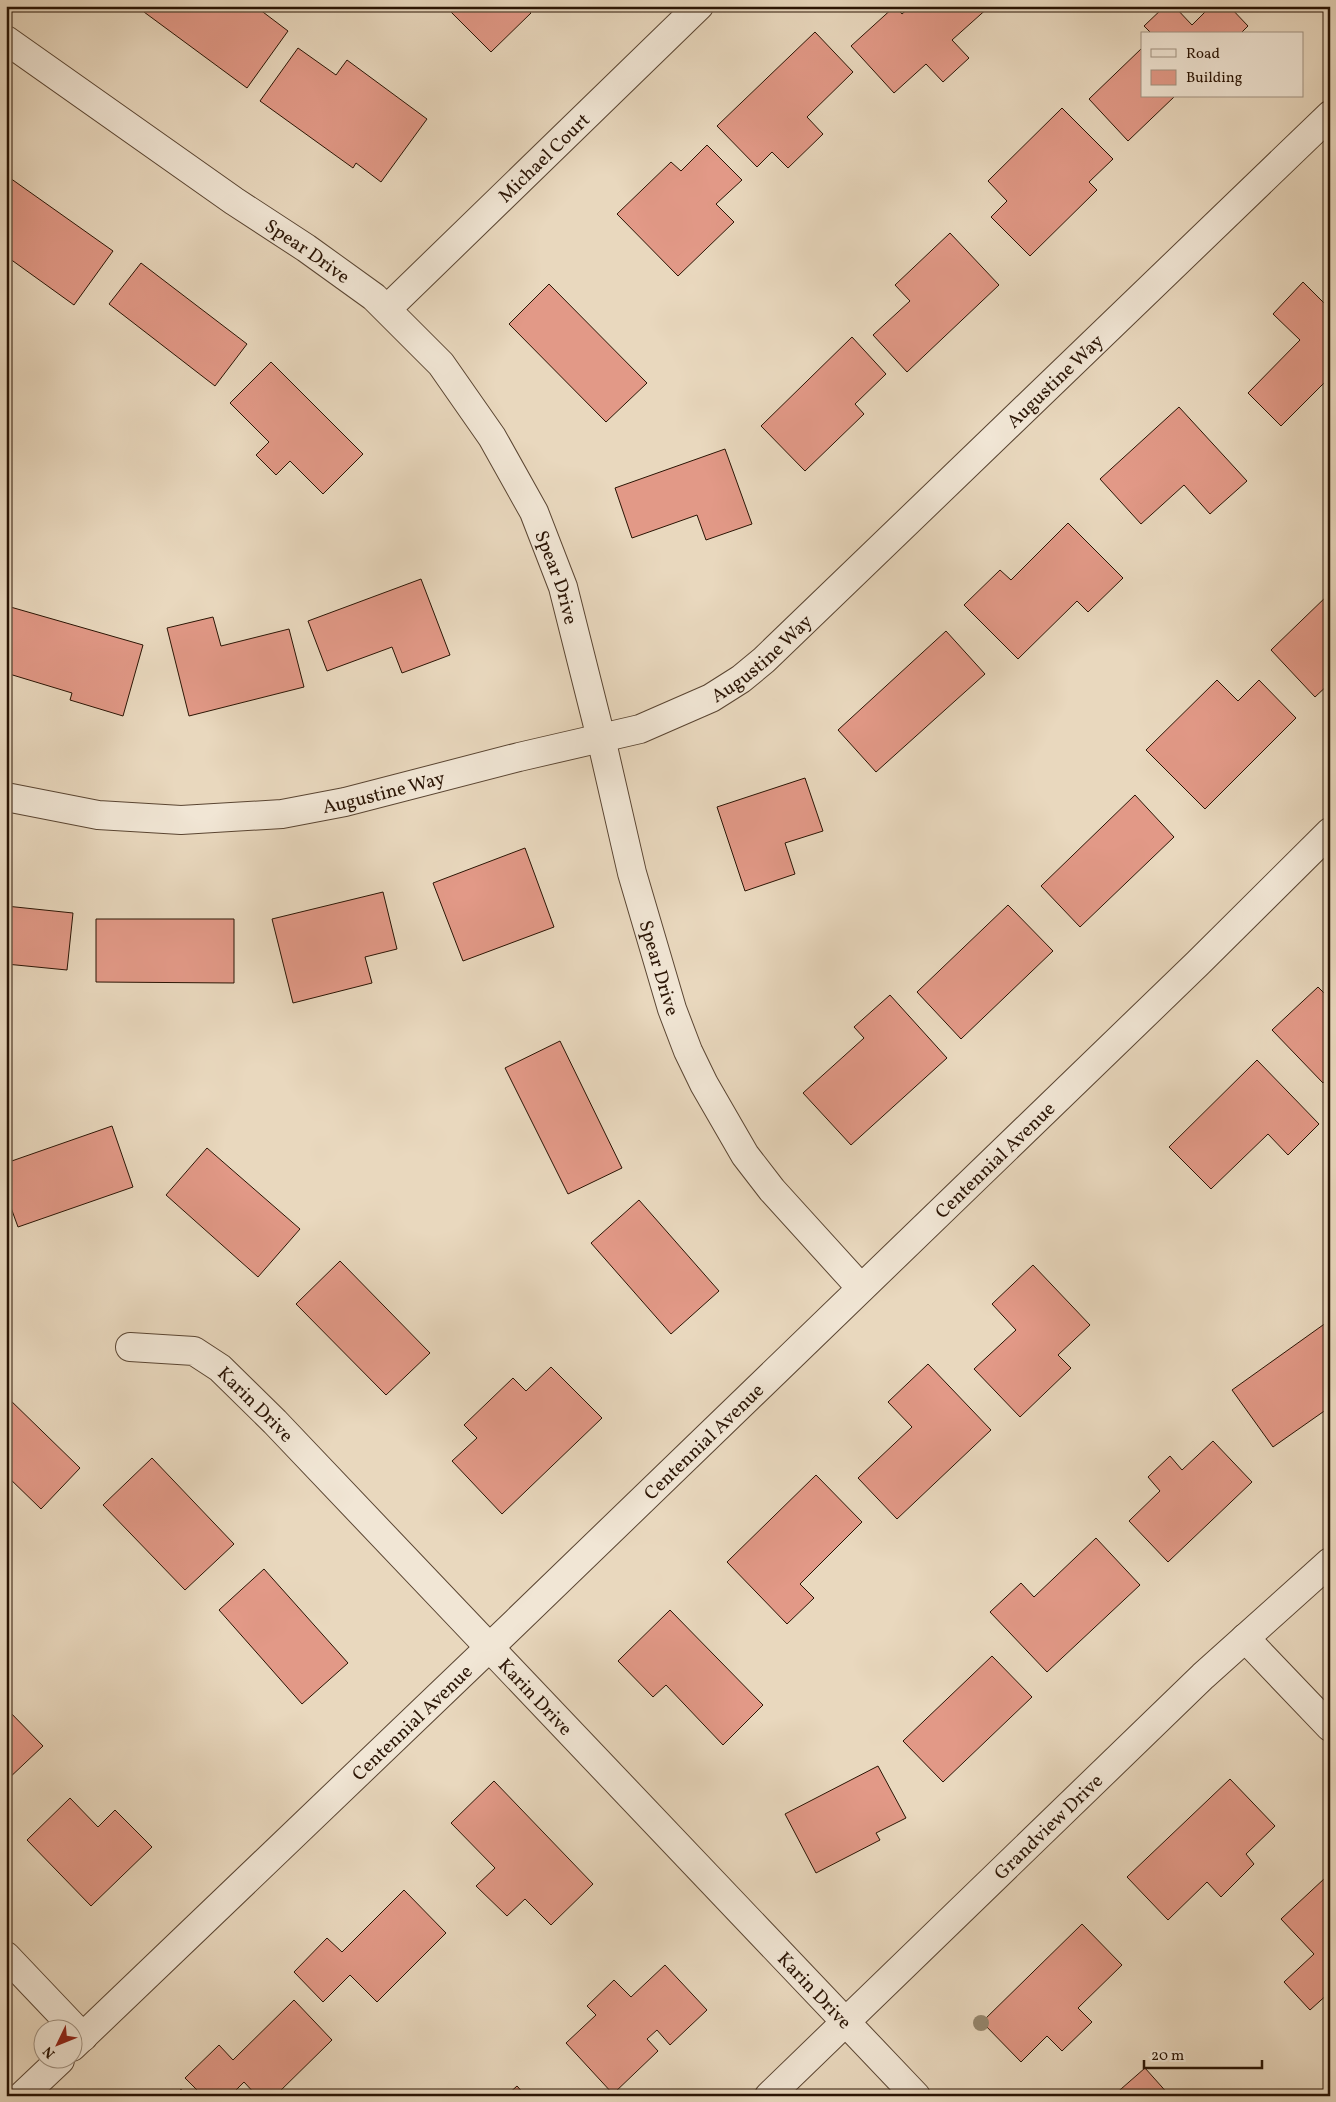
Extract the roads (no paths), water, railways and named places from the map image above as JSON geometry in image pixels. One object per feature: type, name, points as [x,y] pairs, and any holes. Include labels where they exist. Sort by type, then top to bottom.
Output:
[{"type":"street","name":"Michael Court","points":[[387,310],[699,6]]},
{"type":"street","name":"Spear Drive","points":[[6,40],[374,297],[441,364],[492,437],[534,512],[563,587],[601,738],[632,873],[672,1009],[688,1051],[704,1084],[745,1155],[772,1190],[861,1288]]},
{"type":"street","name":"Augustine Way","points":[[6,798],[98,816],[181,820],[282,814],[345,802],[519,757],[640,729],[712,698],[741,679],[764,660],[1330,115]]},
{"type":"street","name":"Centennial Avenue","points":[[82,2038],[1198,963],[1330,832]]},
{"type":"street","name":"Karin Drive","points":[[130,1347],[194,1351],[220,1368],[275,1422],[916,2096]]},
{"type":"street","name":"Grandview Drive","points":[[769,2096],[1203,1676],[1330,1562]]},
{"type":"street","points":[[1245,1638],[1330,1727]]},
{"type":"street","points":[[6,1956],[60,2020]]},
{"type":"street","points":[[22,2096],[49,2070]]}]
